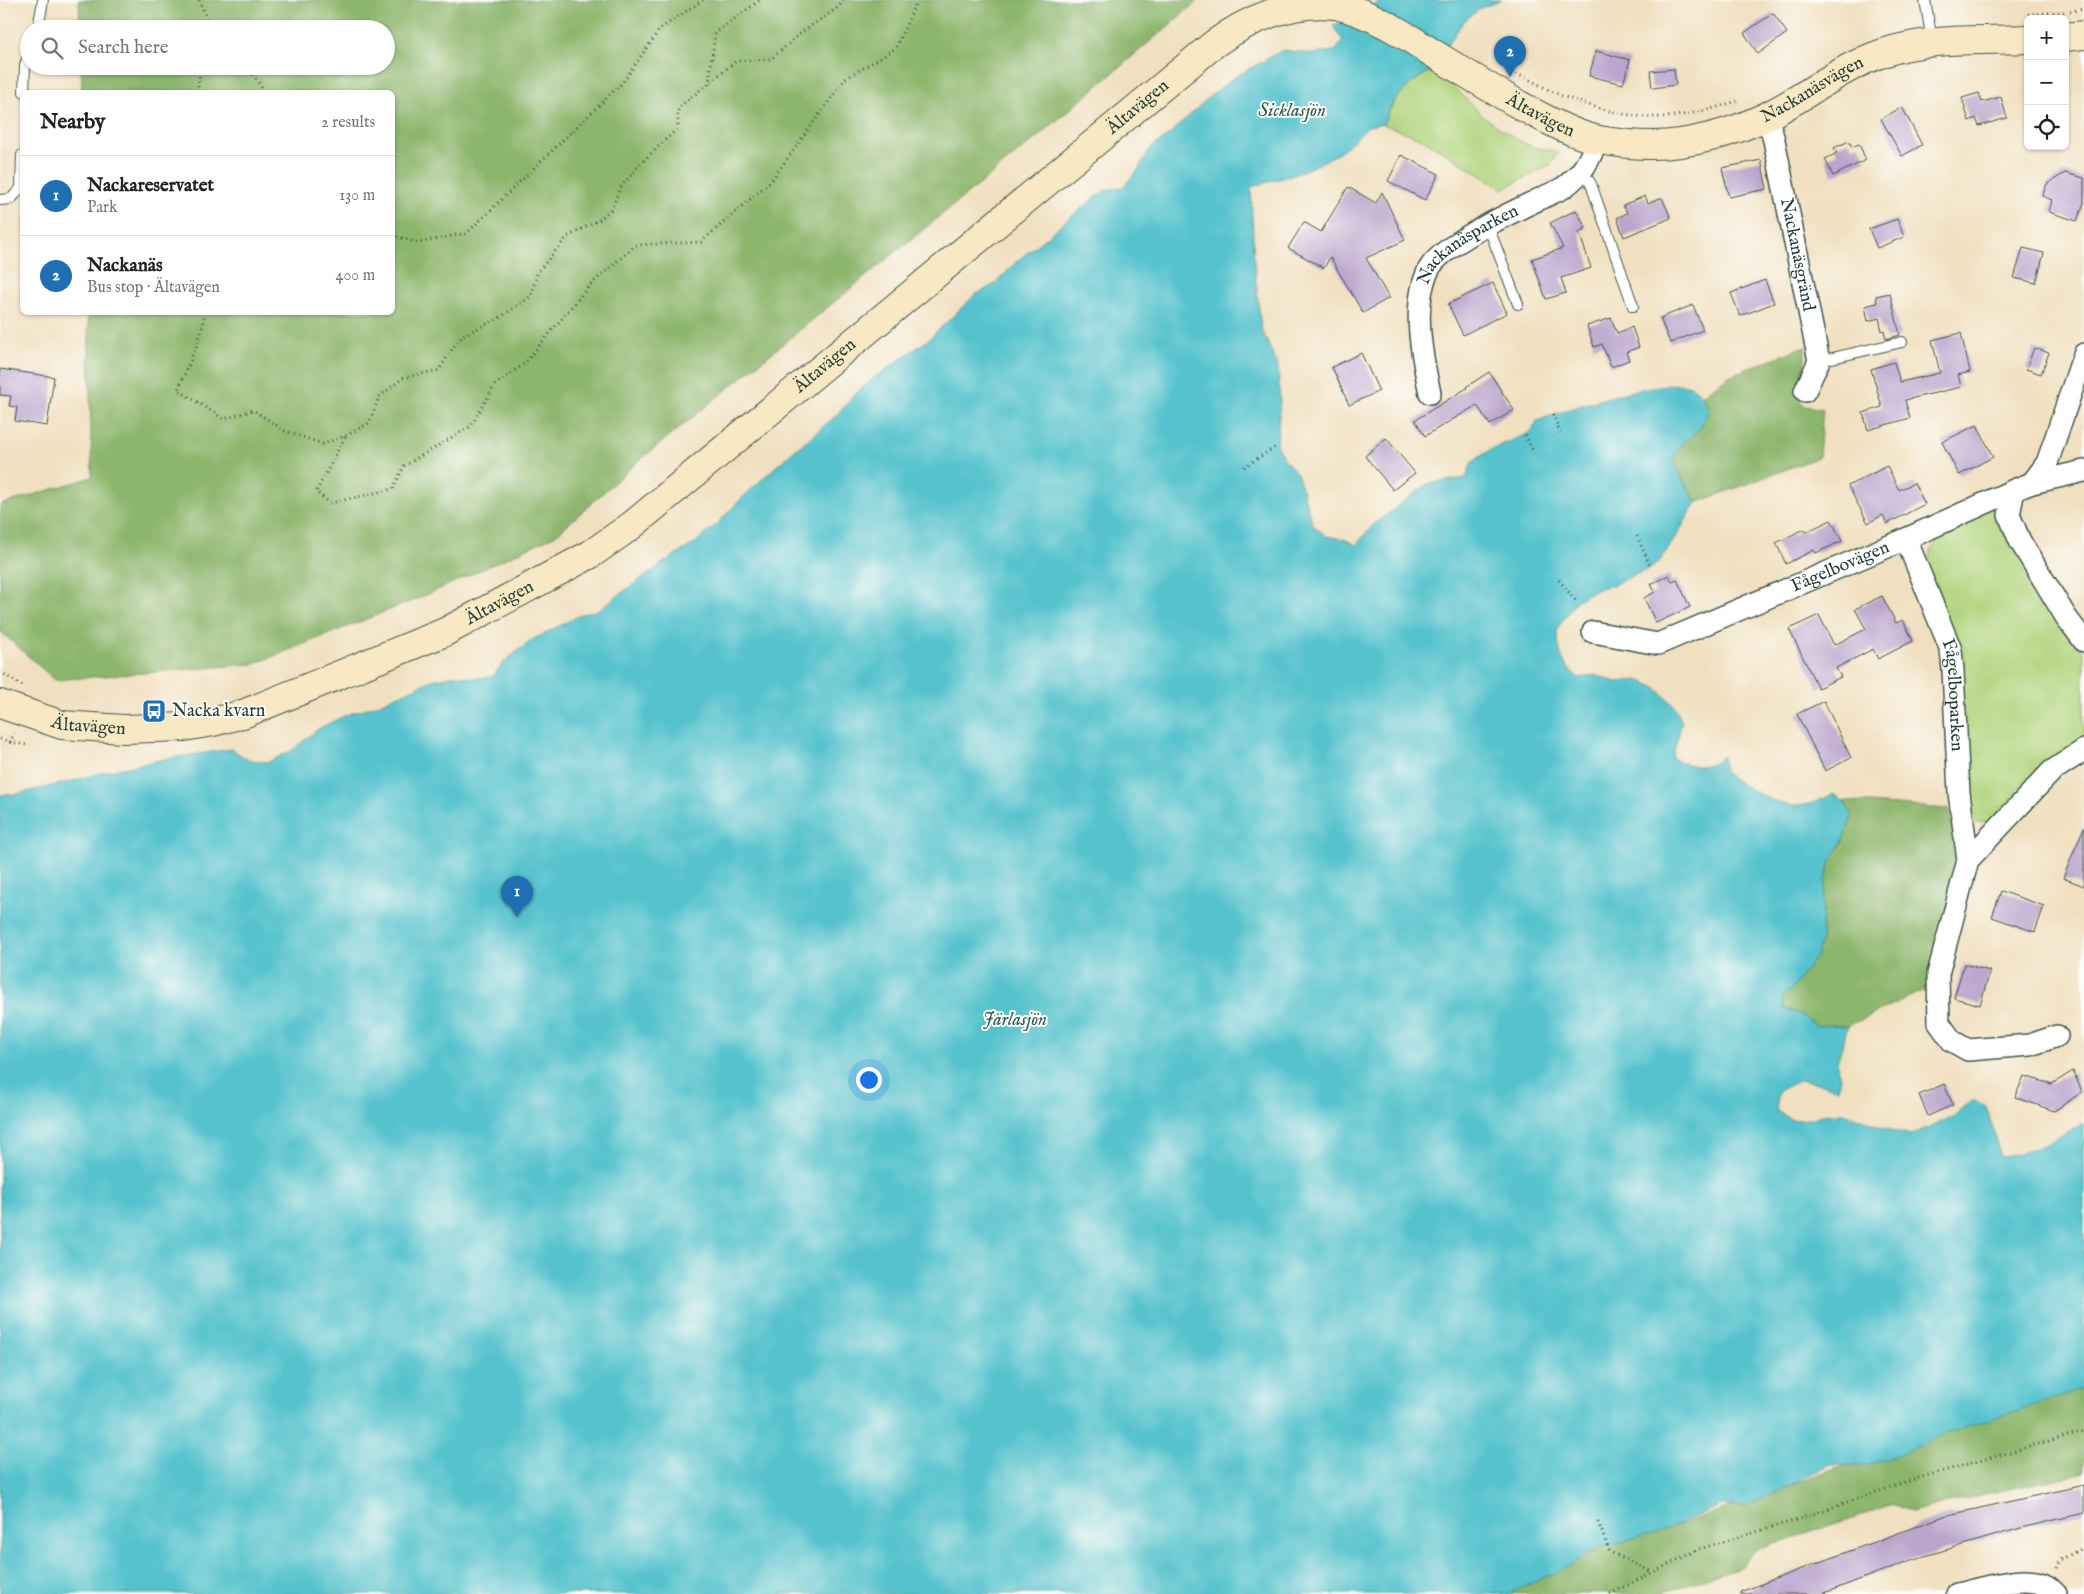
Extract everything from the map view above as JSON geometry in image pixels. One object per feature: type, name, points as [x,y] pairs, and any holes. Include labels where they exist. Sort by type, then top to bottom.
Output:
[{"type":"main road","name":"Ältavägen","points":[[0,704],[62,725],[124,729],[184,727],[213,722],[243,714],[445,632],[591,554],[631,526],[1192,62],[1236,28],[1271,12],[1300,4],[1332,3],[1373,18],[1463,72],[1565,129],[1598,140]]},
{"type":"main road","name":"Nackanäsvägen","points":[[1598,140],[1653,145],[1682,142],[1727,131],[1766,116],[1844,71],[1874,57],[1912,45],[2024,26]]},
{"type":"main road","points":[[2069,37],[2084,36]]},
{"type":"street","name":"Nackanäsgränd","points":[[1766,116],[1774,140],[1819,361]]},
{"type":"street","name":"Nackanäsparken","points":[[1430,393],[1418,322],[1424,280],[1430,267],[1450,246],[1562,188],[1583,172],[1598,140]]},
{"type":"street","points":[[2084,354],[2047,463],[2023,486],[2009,515],[2020,541],[2066,617],[2084,641]]},
{"type":"street","points":[[1805,391],[1819,361]]},
{"type":"street","name":"Fågelbovägen","points":[[1593,632],[1658,644],[1906,539],[2023,486],[2084,471]]},
{"type":"street","name":"Fågelboparken","points":[[1906,539],[1951,650],[1954,670],[1959,793],[1968,860],[1938,974],[1939,1023],[1952,1040],[1968,1050],[2030,1045],[2058,1036]]},
{"type":"street","name":"Fågelboparken","points":[[1968,860],[2052,771],[2084,750]]},
{"type":"street","points":[[1957,1594],[2010,1582],[2030,1581],[2051,1590]]},
{"type":"lane","points":[[40,20],[43,0]]},
{"type":"lane","points":[[1925,0],[1933,42]]},
{"type":"lane","points":[[24,90],[25,75]]},
{"type":"lane","points":[[1583,172],[1590,184],[1633,306]]},
{"type":"lane","points":[[0,200],[11,199],[20,189]]},
{"type":"lane","points":[[1488,226],[1518,304]]},
{"type":"lane","points":[[1819,361],[1902,342]]},
{"type":"path","points":[[199,0],[208,20]]},
{"type":"path","points":[[395,236],[418,243],[467,233],[623,82],[660,29],[703,0]]},
{"type":"path","points":[[709,85],[715,32],[760,0]]},
{"type":"path","points":[[204,315],[178,390],[224,419],[253,410],[285,431],[323,444],[345,436],[369,423],[379,397],[403,378],[439,370],[463,336],[498,319],[531,296],[537,273],[568,237],[599,220],[611,209],[621,187],[644,160],[678,128],[678,108],[709,85],[736,61],[771,59],[800,33],[837,8],[845,0]]},
{"type":"path","points":[[345,436],[316,492],[330,503],[393,489],[404,466],[471,426],[495,385],[524,364],[589,286],[636,245],[701,242],[771,181],[845,79],[896,48],[917,0]]},
{"type":"path","points":[[2044,15],[2084,9]]},
{"type":"path","points":[[1512,72],[1563,96],[1599,109],[1630,115],[1666,117],[1709,110],[1743,100]]},
{"type":"path","points":[[197,90],[200,75]]},
{"type":"path","points":[[253,75],[264,90]]},
{"type":"path","points":[[1553,414],[1560,433]]},
{"type":"path","points":[[1525,435],[1534,453]]},
{"type":"path","points":[[1244,466],[1277,446]]},
{"type":"path","points":[[1637,536],[1651,568]]},
{"type":"path","points":[[1559,580],[1576,601]]},
{"type":"path","points":[[0,672],[24,686]]},
{"type":"path","points":[[10,742],[27,745]]},
{"type":"path","points":[[1610,1594],[1699,1549],[1796,1520],[1905,1482],[2084,1431]]},
{"type":"path","points":[[1598,1522],[1610,1552],[1653,1573]]},
{"type":"path","points":[[2051,1590],[2060,1560],[2084,1547]]},
{"type":"green space","points":[[79,0],[1199,0],[1041,134],[635,464],[556,535],[422,597],[254,664],[55,680],[0,631],[0,505],[92,477],[88,315],[395,315],[395,90],[82,90],[81,75],[395,75],[395,20],[80,20]]},
{"type":"green space","points":[[1430,71],[1440,73],[1484,117],[1518,140],[1533,147],[1559,152],[1550,165],[1503,189],[1423,139],[1383,124],[1401,93]]},
{"type":"green space","points":[[1805,346],[1805,367],[1797,397],[1805,406],[1823,409],[1819,457],[1696,503],[1672,460],[1682,444],[1700,428],[1709,410],[1702,395],[1729,376]]},
{"type":"green space","points":[[1999,504],[2084,650],[2084,741],[2042,764],[1996,815],[1986,822],[1975,823],[1969,818],[1927,569],[1931,549],[1946,529]]},
{"type":"green space","points":[[1844,801],[1949,809],[1958,848],[1958,864],[1932,980],[1924,990],[1848,1026],[1817,1026],[1798,1013],[1783,1008],[1782,997],[1793,988],[1821,940],[1824,893],[1829,865],[1842,843],[1852,816]]},
{"type":"green space","points":[[2084,1381],[2084,1473],[1944,1503],[1912,1512],[1891,1505],[1757,1550],[1740,1567],[1658,1594],[1493,1594],[1616,1542],[1684,1523]]},
{"type":"water","name":"Järlasjön","points":[[1387,0],[1502,0],[1481,8],[1463,22],[1430,71],[1413,82],[1394,100],[1383,124],[1368,126],[1342,150],[1314,166],[1251,187],[1254,263],[1261,328],[1278,366],[1280,400],[1277,447],[1285,460],[1297,473],[1313,525],[1326,536],[1344,539],[1356,545],[1374,524],[1427,484],[1466,478],[1472,462],[1490,450],[1531,432],[1537,421],[1568,409],[1612,396],[1656,386],[1687,385],[1698,391],[1709,410],[1700,428],[1682,444],[1672,460],[1696,503],[1660,561],[1651,568],[1612,585],[1596,589],[1576,601],[1557,629],[1564,662],[1579,678],[1596,675],[1616,682],[1638,680],[1655,687],[1674,705],[1682,722],[1672,758],[1686,764],[1704,766],[1723,756],[1724,772],[1739,783],[1769,799],[1797,806],[1815,802],[1833,794],[1844,801],[1852,816],[1842,843],[1829,865],[1824,893],[1821,940],[1817,955],[1793,988],[1782,997],[1784,1009],[1798,1013],[1817,1026],[1848,1026],[1837,1063],[1840,1079],[1837,1089],[1823,1084],[1800,1080],[1778,1091],[1777,1110],[1792,1120],[1843,1113],[1880,1127],[1911,1135],[1954,1116],[1972,1100],[1985,1105],[1991,1120],[2000,1156],[2034,1149],[2084,1123],[2084,1389],[1933,1438],[1893,1458],[1870,1465],[1831,1465],[1745,1507],[1722,1505],[1656,1533],[1597,1548],[1571,1565],[1509,1594],[0,1594],[0,795],[17,794],[170,758],[232,749],[248,760],[268,762],[291,751],[318,729],[346,715],[379,704],[432,680],[456,675],[473,678],[492,677],[505,661],[532,640],[582,614],[598,610],[666,561],[695,543],[774,468],[838,414],[853,396],[875,377],[928,340],[975,295],[995,284],[1017,261],[1105,190],[1123,187],[1138,170],[1150,149],[1170,134],[1210,96],[1233,78],[1283,50],[1312,54],[1335,51],[1343,41],[1333,26],[1368,7]]},
{"type":"building","points":[[1773,13],[1787,33],[1758,54],[1744,33]]},
{"type":"building","points":[[1596,51],[1630,60],[1623,84],[1589,76]]},
{"type":"building","points":[[1674,69],[1676,85],[1652,88],[1650,71]]},
{"type":"building","points":[[1979,93],[1982,102],[2001,97],[2007,118],[1979,126],[1976,118],[1969,121],[1962,98]]},
{"type":"building","points":[[1902,107],[1922,145],[1902,156],[1881,119]]},
{"type":"building","points":[[1849,141],[1852,147],[1859,144],[1866,160],[1833,176],[1825,159],[1837,153],[1834,148]]},
{"type":"building","points":[[1401,155],[1439,174],[1425,200],[1388,181]]},
{"type":"building","points":[[1761,160],[1767,189],[1729,197],[1722,168]]},
{"type":"building","points":[[2065,173],[2084,178],[2084,203],[2077,221],[2049,212],[2052,200],[2042,196],[2047,184]]},
{"type":"building","points":[[1348,187],[1376,203],[1382,192],[1405,240],[1366,258],[1389,298],[1363,313],[1330,257],[1324,268],[1288,248],[1304,222],[1321,232]]},
{"type":"building","points":[[1645,196],[1648,203],[1662,198],[1671,218],[1624,237],[1617,218],[1627,213],[1623,205]]},
{"type":"building","points":[[1576,210],[1586,228],[1579,232],[1591,268],[1561,278],[1566,293],[1546,299],[1532,259],[1563,248],[1550,223]]},
{"type":"building","points":[[1897,219],[1904,237],[1877,248],[1869,229]]},
{"type":"building","points":[[2023,248],[2044,253],[2036,283],[2014,278]]},
{"type":"building","points":[[1765,280],[1774,303],[1740,316],[1731,293]]},
{"type":"building","points":[[1493,283],[1507,313],[1463,335],[1448,304]]},
{"type":"building","points":[[1890,293],[1900,335],[1886,339],[1879,318],[1868,321],[1865,306],[1877,303],[1876,296]]},
{"type":"building","points":[[1693,305],[1703,330],[1670,343],[1660,318]]},
{"type":"building","points":[[1611,318],[1617,333],[1632,327],[1639,347],[1626,352],[1629,360],[1611,367],[1602,344],[1594,347],[1587,326]]},
{"type":"building","points":[[1961,333],[1970,372],[1958,375],[1961,387],[1905,400],[1910,418],[1868,430],[1863,413],[1882,407],[1871,369],[1894,362],[1900,382],[1940,373],[1932,340]]},
{"type":"building","points":[[2034,348],[2049,353],[2041,374],[2026,369]]},
{"type":"building","points":[[1361,353],[1379,391],[1349,405],[1332,367]]},
{"type":"building","points":[[0,369],[54,377],[47,426],[15,421],[17,407],[9,406],[11,396],[0,395]]},
{"type":"building","points":[[1489,372],[1514,410],[1490,425],[1477,405],[1425,436],[1415,420]]},
{"type":"building","points":[[1977,425],[1993,457],[1959,475],[1942,442]]},
{"type":"building","points":[[1386,438],[1415,473],[1393,490],[1365,456]]},
{"type":"building","points":[[1887,466],[1899,490],[1914,483],[1925,504],[1887,524],[1883,515],[1868,523],[1848,486]]},
{"type":"building","points":[[1831,520],[1842,541],[1816,553],[1814,550],[1786,564],[1776,543],[1804,529],[1806,532]]},
{"type":"building","points":[[1669,575],[1672,582],[1677,580],[1690,607],[1656,623],[1644,598],[1655,592],[1651,584]]},
{"type":"building","points":[[1882,596],[1896,623],[1903,620],[1913,641],[1878,659],[1873,649],[1836,668],[1841,677],[1818,688],[1789,629],[1819,615],[1834,645],[1866,629],[1855,609]]},
{"type":"building","points":[[1824,701],[1851,758],[1825,771],[1797,714]]},
{"type":"building","points":[[2084,827],[2084,886],[2063,878]]},
{"type":"building","points":[[2001,891],[2044,906],[2035,932],[1992,917]]},
{"type":"building","points":[[1964,964],[1990,971],[1980,1005],[1954,998]]},
{"type":"building","points":[[2073,1071],[2082,1092],[2054,1111],[2015,1097],[2024,1076],[2052,1084]]},
{"type":"building","points":[[1944,1084],[1953,1105],[1928,1116],[1919,1095]]},
{"type":"building","points":[[2084,1485],[2084,1513],[2021,1528],[1911,1560],[1822,1594],[1741,1594],[1740,1592],[1944,1516]]},
{"type":"place","name":"Nackanäs","points":[[1510,77]]},
{"type":"place","name":"Nacka kvarn","points":[[154,711]]},
{"type":"place","name":"Nackareservatet","points":[[517,917]]},
{"type":"water label","name":"Sicklasjön","points":[[1292,111]]}]
